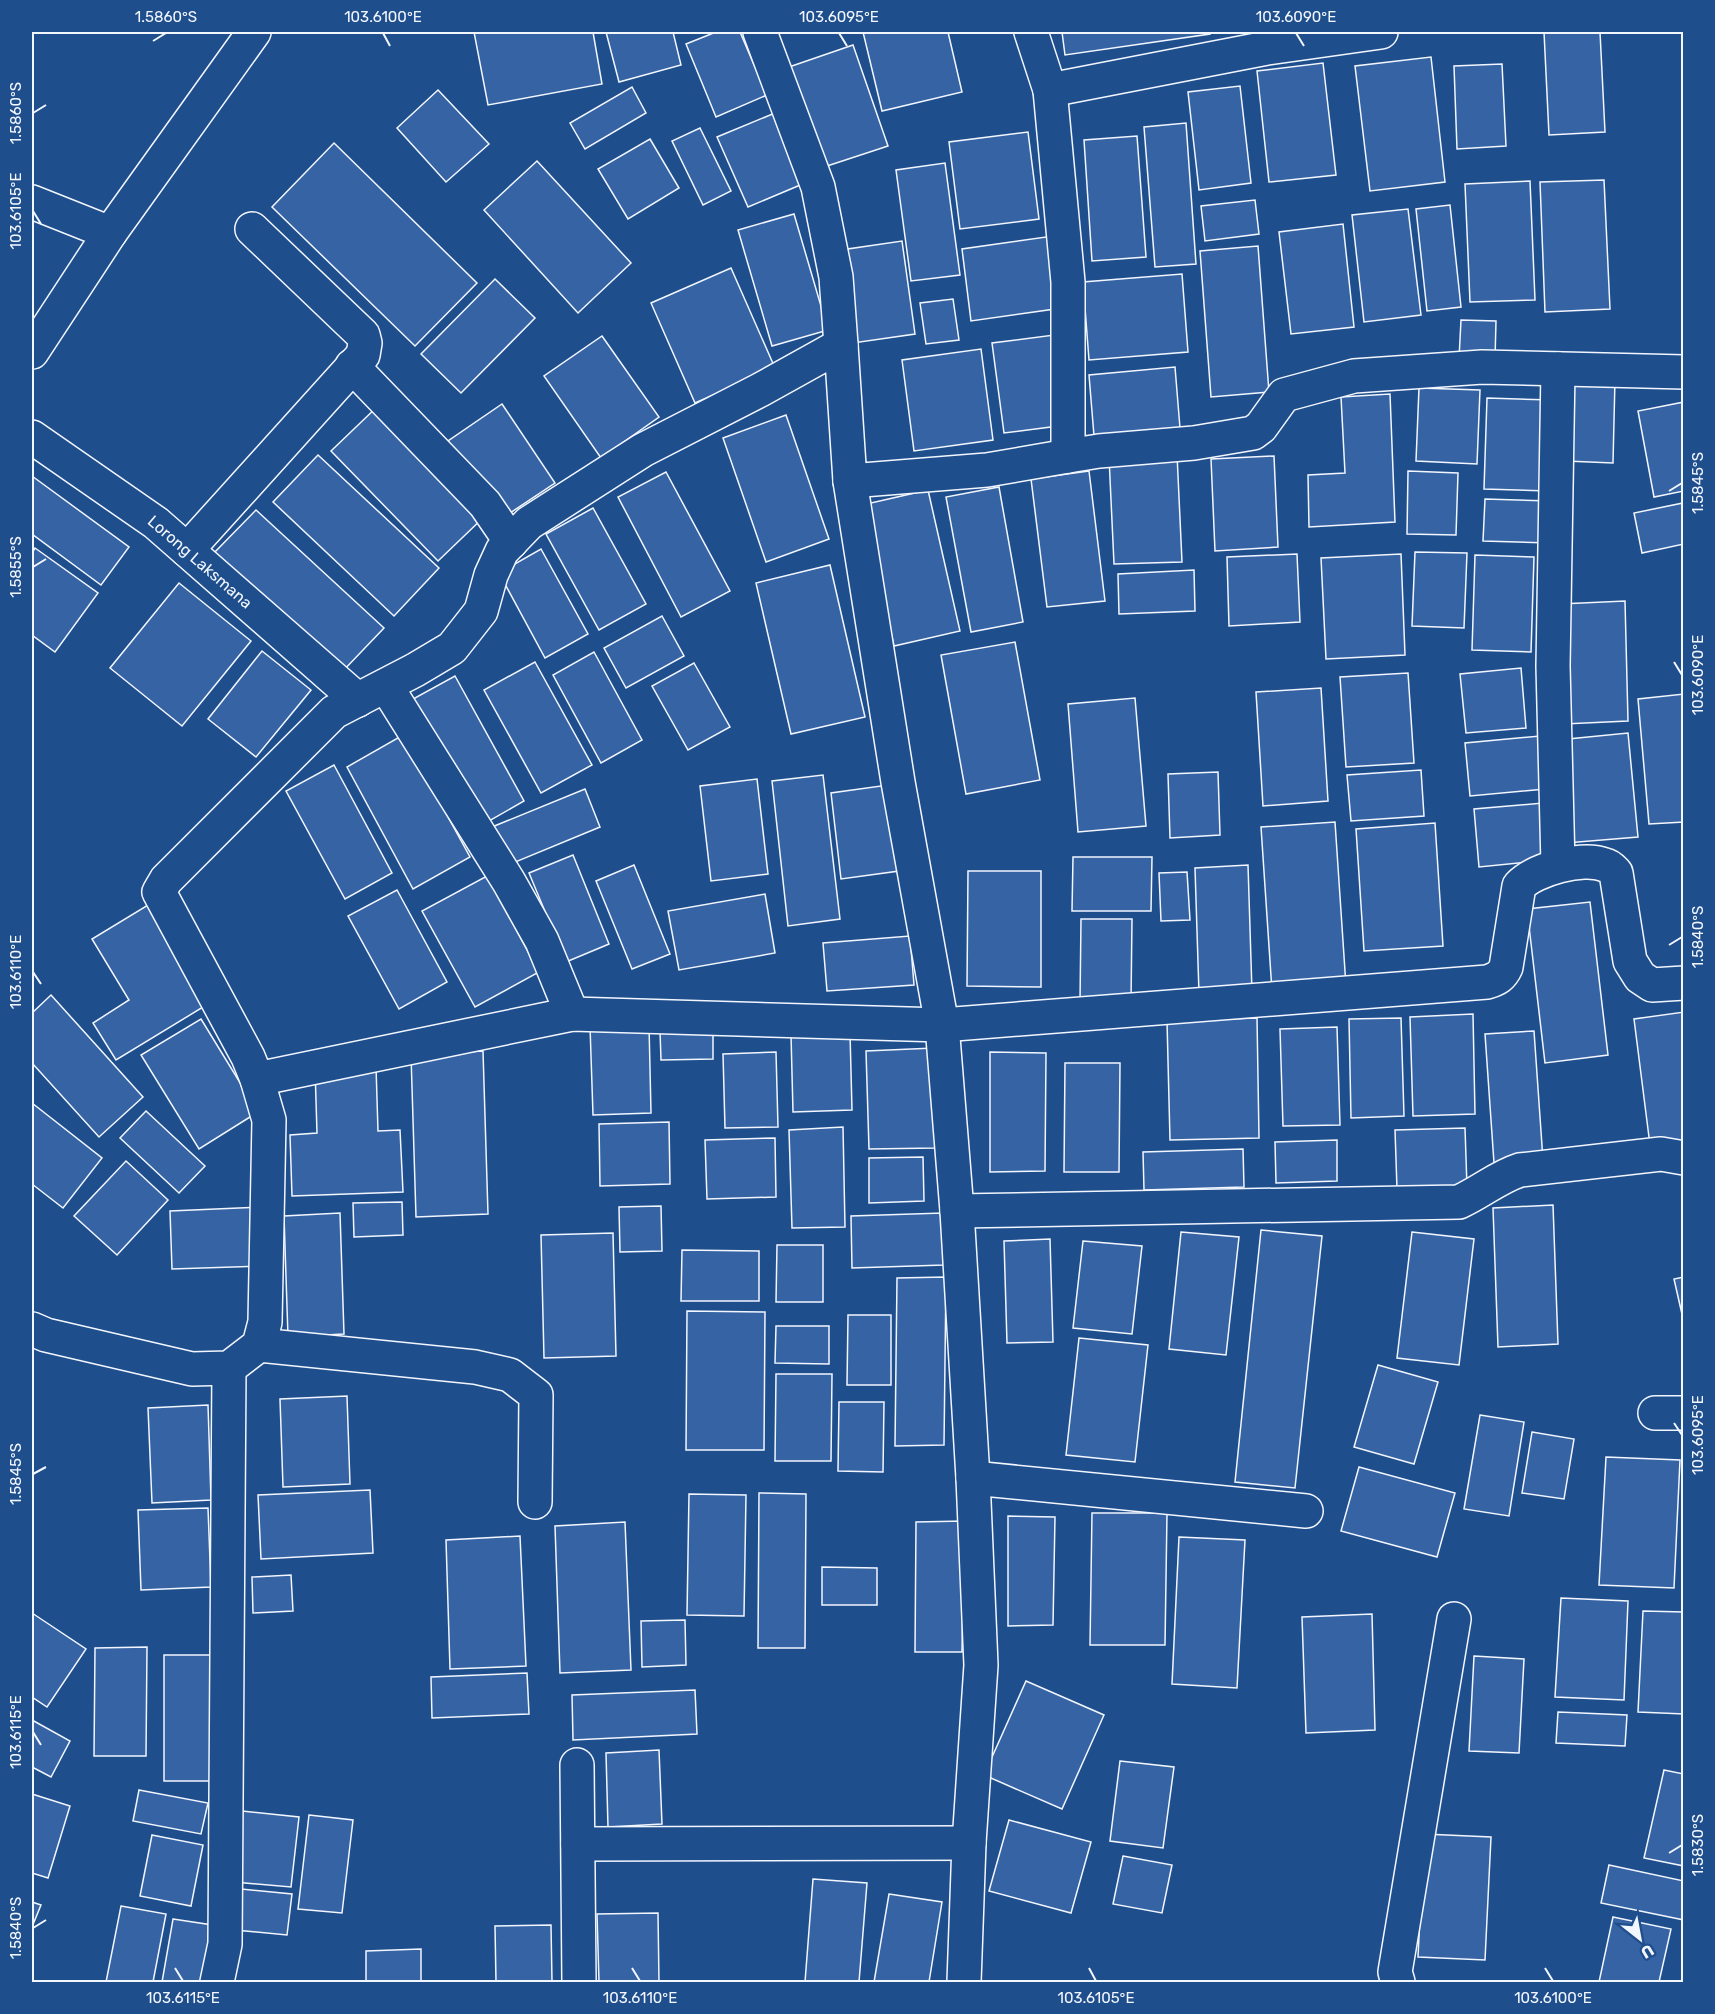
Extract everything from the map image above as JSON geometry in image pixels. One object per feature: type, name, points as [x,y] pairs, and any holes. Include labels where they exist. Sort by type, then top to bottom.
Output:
[{"type":"street","points":[[32,352],[110,233],[254,32]]},
{"type":"street","points":[[760,32],[818,188],[836,277],[850,481],[898,782],[942,1025],[957,1211],[973,1478],[981,1665],[969,1843],[964,1983]]},
{"type":"street","points":[[1031,32],[1050,90],[1068,282],[1068,456]]},
{"type":"street","points":[[1050,90],[1267,48],[1382,32]]},
{"type":"street","points":[[32,202],[110,233]]},
{"type":"street","points":[[187,550],[363,355],[365,343],[363,335],[252,229]]},
{"type":"street","points":[[32,1329],[46,1335],[192,1369],[229,1368],[259,1345],[265,1322],[269,1120],[248,1057],[159,892],[166,880],[334,712],[452,648],[482,611],[491,575],[502,551],[529,523],[643,450],[760,390],[841,345]]},
{"type":"street","points":[[352,366],[485,504],[511,542]]},
{"type":"street","points":[[850,481],[987,470],[1099,451],[1194,442],[1253,433],[1261,427],[1284,395],[1354,376],[1482,367],[1683,372]]},
{"type":"street","points":[[1558,369],[1553,666],[1558,865]]},
{"type":"street","name":"Lorong Laksmana","points":[[32,437],[156,523],[187,550],[372,693],[509,882],[542,941],[572,1014]]},
{"type":"street","points":[[257,1079],[572,1014],[942,1025],[1497,980],[1506,967],[1519,886],[1526,879],[1558,865],[1599,863],[1608,866],[1616,873],[1630,961],[1640,977],[1652,985],[1683,983]]},
{"type":"street","points":[[957,1211],[1459,1202],[1503,1176],[1520,1170],[1660,1154],[1683,1158]]},
{"type":"street","points":[[259,1345],[475,1367],[510,1375],[536,1395],[535,1502]]},
{"type":"street","points":[[217,1983],[225,1944],[229,1368]]},
{"type":"street","points":[[973,1478],[1306,1511]]},
{"type":"street","points":[[1398,1983],[1395,1972],[1454,1619]]},
{"type":"street","points":[[578,1765],[579,1983]]},
{"type":"street","points":[[578,1844],[969,1843]]},
{"type":"building","points":[[474,32],[593,32],[602,84],[488,105]]},
{"type":"building","points":[[606,32],[673,32],[681,65],[619,82]]},
{"type":"building","points":[[716,32],[740,32],[767,95],[716,117],[686,44]]},
{"type":"building","points":[[863,32],[948,32],[962,92],[882,111]]},
{"type":"building","points":[[1062,32],[1210,32],[1210,34],[1065,55]]},
{"type":"building","points":[[1544,32],[1600,32],[1605,132],[1549,135]]},
{"type":"building","points":[[853,45],[888,146],[824,167],[789,67]]},
{"type":"building","points":[[1431,57],[1445,182],[1370,191],[1355,66]]},
{"type":"building","points":[[1323,63],[1336,175],[1269,182],[1257,71]]},
{"type":"building","points":[[1502,64],[1506,146],[1457,149],[1454,66]]},
{"type":"building","points":[[1240,86],[1251,183],[1199,190],[1188,92]]},
{"type":"building","points":[[632,87],[646,113],[585,149],[570,123]]},
{"type":"building","points":[[438,90],[489,144],[446,182],[397,128]]},
{"type":"building","points":[[775,113],[805,183],[748,207],[717,137]]},
{"type":"building","points":[[1186,123],[1196,264],[1155,267],[1144,127]]},
{"type":"building","points":[[700,128],[731,191],[703,205],[672,141]]},
{"type":"building","points":[[1028,132],[1039,219],[960,229],[949,142]]},
{"type":"building","points":[[1137,136],[1146,257],[1092,261],[1084,140]]},
{"type":"building","points":[[650,139],[679,188],[628,219],[598,169]]},
{"type":"building","points":[[334,143],[477,283],[415,346],[272,207]]},
{"type":"building","points":[[537,161],[631,263],[578,313],[484,210]]},
{"type":"building","points":[[945,163],[960,275],[911,281],[896,170]]},
{"type":"building","points":[[1604,180],[1610,309],[1545,312],[1540,182]]},
{"type":"building","points":[[1530,181],[1535,300],[1470,302],[1465,184]]},
{"type":"building","points":[[1255,200],[1259,234],[1205,241],[1201,206]]},
{"type":"building","points":[[1450,205],[1461,307],[1427,311],[1416,209]]},
{"type":"building","points":[[1408,209],[1421,315],[1364,322],[1352,215]]},
{"type":"building","points":[[794,214],[828,330],[772,346],[738,230]]},
{"type":"building","points":[[1343,224],[1354,327],[1291,334],[1279,232]]},
{"type":"building","points":[[1053,236],[1062,308],[971,321],[962,249]]},
{"type":"building","points":[[902,241],[915,334],[853,343],[841,250]]},
{"type":"building","points":[[1258,246],[1269,392],[1211,397],[1200,251]]},
{"type":"building","points":[[731,268],[775,368],[695,403],[651,303]]},
{"type":"building","points":[[1182,274],[1188,352],[1089,360],[1083,282]]},
{"type":"building","points":[[495,279],[535,318],[461,393],[421,354]]},
{"type":"building","points":[[953,299],[959,340],[926,344],[920,303]]},
{"type":"building","points":[[1461,320],[1496,321],[1495,360],[1459,359]]},
{"type":"building","points":[[1054,335],[1066,425],[1004,433],[992,343]]},
{"type":"building","points":[[602,336],[659,417],[601,458],[544,376]]},
{"type":"building","points":[[981,349],[993,440],[914,451],[902,360]]},
{"type":"building","points":[[1175,367],[1180,428],[1094,436],[1089,375]]},
{"type":"building","points":[[1569,378],[1615,379],[1613,463],[1566,461]]},
{"type":"building","points":[[1419,388],[1480,390],[1477,464],[1416,461]]},
{"type":"building","points":[[1390,394],[1395,522],[1309,527],[1308,475],[1345,473],[1341,397]]},
{"type":"building","points":[[1487,398],[1552,400],[1548,491],[1484,489]]},
{"type":"building","points":[[1684,402],[1684,491],[1654,497],[1638,411]]},
{"type":"building","points":[[380,404],[487,514],[438,561],[331,451]]},
{"type":"building","points":[[502,404],[555,483],[501,519],[448,441]]},
{"type":"building","points":[[786,415],[829,539],[766,562],[723,438]]},
{"type":"building","points":[[1177,454],[1182,562],[1114,564],[1109,457]]},
{"type":"building","points":[[318,455],[439,568],[394,616],[273,502]]},
{"type":"building","points":[[1274,456],[1278,547],[1215,551],[1211,459]]},
{"type":"building","points":[[1089,471],[1105,601],[1047,607],[1031,479]]},
{"type":"building","points":[[1408,471],[1458,473],[1456,535],[1407,534]]},
{"type":"building","points":[[666,472],[730,591],[681,617],[618,497]]},
{"type":"building","points":[[32,476],[129,547],[101,585],[32,534]]},
{"type":"building","points":[[999,487],[1023,622],[971,632],[946,497]]},
{"type":"building","points":[[928,490],[960,631],[894,646],[862,505]]},
{"type":"building","points":[[1485,499],[1551,501],[1550,543],[1483,541]]},
{"type":"building","points":[[1683,503],[1684,544],[1642,553],[1634,513]]},
{"type":"building","points":[[593,508],[646,604],[599,630],[546,534]]},
{"type":"building","points":[[256,510],[384,628],[341,673],[213,554]]},
{"type":"building","points":[[35,548],[98,593],[55,652],[32,635],[32,553]]},
{"type":"building","points":[[541,549],[588,634],[545,658],[499,573]]},
{"type":"building","points":[[1415,552],[1467,553],[1464,628],[1412,626]]},
{"type":"building","points":[[1297,554],[1300,622],[1229,626],[1227,557]]},
{"type":"building","points":[[1401,554],[1405,655],[1326,659],[1321,558]]},
{"type":"building","points":[[1475,555],[1534,557],[1531,652],[1472,650]]},
{"type":"building","points":[[830,565],[865,717],[791,734],[756,583]]},
{"type":"building","points":[[1194,570],[1195,611],[1119,614],[1118,574]]},
{"type":"building","points":[[179,583],[251,641],[182,726],[110,668]]},
{"type":"building","points":[[1625,601],[1628,721],[1564,724],[1560,604]]},
{"type":"building","points":[[662,616],[684,656],[626,688],[604,648]]},
{"type":"building","points":[[1015,642],[1040,780],[966,794],[941,655]]},
{"type":"building","points":[[262,651],[311,690],[256,757],[208,719]]},
{"type":"building","points":[[594,652],[642,740],[601,763],[553,675]]},
{"type":"building","points":[[535,662],[592,765],[541,793],[484,690]]},
{"type":"building","points":[[694,663],[730,727],[688,750],[652,686]]},
{"type":"building","points":[[1521,668],[1526,728],[1466,733],[1460,674]]},
{"type":"building","points":[[1408,673],[1414,763],[1346,767],[1340,677]]},
{"type":"building","points":[[455,676],[524,801],[482,825],[413,699]]},
{"type":"building","points":[[1321,688],[1328,801],[1263,806],[1256,692]]},
{"type":"building","points":[[1684,694],[1684,822],[1649,824],[1638,699]]},
{"type":"building","points":[[1135,698],[1146,826],[1078,832],[1068,704]]},
{"type":"building","points":[[1628,733],[1638,837],[1566,843],[1558,740]]},
{"type":"building","points":[[403,735],[470,857],[413,889],[347,767]]},
{"type":"building","points":[[1540,736],[1545,789],[1470,796],[1465,743]]},
{"type":"building","points":[[334,765],[392,873],[345,899],[286,791]]},
{"type":"building","points":[[1421,770],[1424,816],[1351,821],[1347,775]]},
{"type":"building","points":[[1218,772],[1220,835],[1170,838],[1168,774]]},
{"type":"building","points":[[823,775],[840,919],[788,926],[772,781]]},
{"type":"building","points":[[757,779],[768,874],[711,881],[700,786]]},
{"type":"building","points":[[888,785],[899,871],[841,879],[831,793]]},
{"type":"building","points":[[585,789],[600,827],[508,865],[492,827]]},
{"type":"building","points":[[1543,803],[1548,860],[1479,867],[1474,809]]},
{"type":"building","points":[[1335,822],[1346,986],[1272,991],[1261,827]]},
{"type":"building","points":[[1435,823],[1443,946],[1364,951],[1356,829]]},
{"type":"building","points":[[573,855],[609,944],[566,962],[529,873]]},
{"type":"building","points":[[1073,857],[1152,857],[1151,911],[1072,911]]},
{"type":"building","points":[[634,865],[670,954],[632,969],[596,881]]},
{"type":"building","points":[[1248,865],[1252,992],[1199,994],[1195,868]]},
{"type":"building","points":[[968,871],[1041,871],[1041,987],[967,986]]},
{"type":"building","points":[[1187,872],[1190,920],[1161,921],[1159,873]]},
{"type":"building","points":[[487,876],[539,972],[475,1007],[422,911]]},
{"type":"building","points":[[397,890],[447,982],[399,1009],[348,916]]},
{"type":"building","points":[[765,894],[775,953],[679,970],[668,911]]},
{"type":"building","points":[[1590,902],[1608,1055],[1545,1063],[1527,909]]},
{"type":"building","points":[[148,905],[208,1004],[116,1060],[93,1023],[129,1000],[92,939]]},
{"type":"building","points":[[1081,919],[1132,919],[1131,1002],[1080,1002]]},
{"type":"building","points":[[910,936],[914,985],[827,991],[823,943]]},
{"type":"building","points":[[51,995],[143,1097],[99,1137],[32,1063],[32,1013]]},
{"type":"building","points":[[1684,1012],[1684,1141],[1650,1145],[1634,1019]]},
{"type":"building","points":[[1473,1014],[1475,1114],[1413,1116],[1410,1017]]},
{"type":"building","points":[[1257,1018],[1259,1138],[1170,1140],[1167,1021]]},
{"type":"building","points":[[1401,1018],[1404,1116],[1351,1118],[1349,1019]]},
{"type":"building","points":[[201,1019],[258,1112],[199,1149],[141,1055]]},
{"type":"building","points":[[649,1025],[651,1113],[593,1115],[590,1026]]},
{"type":"building","points":[[1337,1027],[1340,1125],[1283,1126],[1280,1029]]},
{"type":"building","points":[[713,1030],[713,1059],[661,1060],[660,1031]]},
{"type":"building","points":[[1534,1031],[1543,1160],[1494,1163],[1485,1034]]},
{"type":"building","points":[[850,1033],[852,1110],[793,1112],[791,1035]]},
{"type":"building","points":[[934,1048],[936,1148],[869,1149],[866,1051]]},
{"type":"building","points":[[483,1051],[488,1214],[416,1217],[411,1055]]},
{"type":"building","points":[[776,1052],[778,1127],[725,1128],[723,1054]]},
{"type":"building","points":[[990,1052],[1046,1053],[1045,1171],[990,1172]]},
{"type":"building","points":[[1065,1063],[1120,1063],[1119,1172],[1064,1172]]},
{"type":"building","points":[[376,1066],[378,1131],[400,1130],[403,1192],[292,1196],[290,1135],[317,1133],[315,1068]]},
{"type":"building","points":[[32,1103],[102,1158],[63,1208],[32,1184]]},
{"type":"building","points":[[146,1111],[205,1166],[179,1193],[120,1138]]},
{"type":"building","points":[[669,1122],[670,1184],[600,1186],[599,1124]]},
{"type":"building","points":[[843,1127],[845,1227],[792,1228],[789,1130]]},
{"type":"building","points":[[1465,1128],[1467,1187],[1397,1189],[1395,1130]]},
{"type":"building","points":[[775,1138],[776,1197],[707,1199],[705,1140]]},
{"type":"building","points":[[1337,1140],[1337,1181],[1276,1183],[1275,1142]]},
{"type":"building","points":[[1243,1149],[1244,1187],[1144,1190],[1143,1152]]},
{"type":"building","points":[[923,1157],[924,1201],[869,1203],[869,1158]]},
{"type":"building","points":[[126,1161],[168,1200],[117,1255],[74,1216]]},
{"type":"building","points":[[402,1202],[403,1235],[354,1237],[353,1203]]},
{"type":"building","points":[[1553,1205],[1558,1344],[1498,1347],[1493,1208]]},
{"type":"building","points":[[661,1206],[662,1251],[620,1252],[619,1207]]},
{"type":"building","points":[[262,1207],[265,1266],[172,1269],[170,1211]]},
{"type":"building","points":[[340,1213],[344,1334],[288,1337],[284,1216]]},
{"type":"building","points":[[943,1213],[944,1265],[852,1268],[851,1216]]},
{"type":"building","points":[[1261,1230],[1322,1236],[1295,1488],[1235,1482]]},
{"type":"building","points":[[1181,1232],[1239,1237],[1226,1355],[1169,1349]]},
{"type":"building","points":[[1412,1232],[1474,1239],[1459,1365],[1397,1358]]},
{"type":"building","points":[[613,1233],[616,1356],[544,1358],[541,1235]]},
{"type":"building","points":[[1050,1239],[1053,1342],[1007,1343],[1004,1241]]},
{"type":"building","points":[[1083,1241],[1142,1246],[1132,1334],[1073,1328]]},
{"type":"building","points":[[777,1245],[823,1245],[823,1302],[776,1302]]},
{"type":"building","points":[[682,1250],[759,1251],[759,1301],[681,1301]]},
{"type":"building","points":[[946,1277],[944,1445],[895,1446],[897,1278]]},
{"type":"building","points":[[1684,1277],[1684,1323],[1674,1279]]},
{"type":"building","points":[[687,1311],[765,1312],[764,1450],[686,1450]]},
{"type":"building","points":[[848,1315],[891,1315],[891,1385],[847,1385]]},
{"type":"building","points":[[776,1326],[829,1326],[829,1364],[775,1363]]},
{"type":"building","points":[[1079,1338],[1148,1345],[1135,1462],[1066,1455]]},
{"type":"building","points":[[1378,1365],[1438,1382],[1414,1464],[1354,1447]]},
{"type":"building","points":[[776,1374],[832,1374],[831,1461],[775,1461]]},
{"type":"building","points":[[347,1396],[350,1484],[283,1487],[280,1399]]},
{"type":"building","points":[[839,1402],[884,1402],[883,1472],[838,1471]]},
{"type":"building","points":[[208,1405],[211,1500],[152,1503],[148,1408]]},
{"type":"building","points":[[1480,1415],[1524,1422],[1509,1516],[1464,1509]]},
{"type":"building","points":[[1532,1432],[1574,1439],[1564,1499],[1522,1493]]},
{"type":"building","points":[[1606,1457],[1680,1460],[1674,1588],[1599,1585]]},
{"type":"building","points":[[1359,1467],[1455,1493],[1437,1557],[1341,1531]]},
{"type":"building","points":[[370,1490],[373,1553],[261,1559],[258,1495]]},
{"type":"building","points":[[759,1493],[806,1494],[805,1648],[758,1648]]},
{"type":"building","points":[[689,1494],[746,1495],[744,1616],[687,1615]]},
{"type":"building","points":[[208,1508],[211,1587],[141,1590],[138,1510]]},
{"type":"building","points":[[1092,1513],[1167,1513],[1165,1645],[1090,1645]]},
{"type":"building","points":[[1008,1516],[1055,1517],[1053,1625],[1008,1626]]},
{"type":"building","points":[[964,1521],[962,1652],[915,1652],[916,1522]]},
{"type":"building","points":[[625,1522],[631,1670],[560,1673],[555,1526]]},
{"type":"building","points":[[520,1536],[526,1666],[450,1669],[446,1540]]},
{"type":"building","points":[[1179,1537],[1245,1540],[1237,1688],[1172,1684]]},
{"type":"building","points":[[822,1567],[877,1568],[877,1605],[822,1605]]},
{"type":"building","points":[[291,1575],[293,1611],[253,1613],[252,1577]]},
{"type":"building","points":[[1561,1598],[1628,1601],[1624,1700],[1555,1697]]},
{"type":"building","points":[[1643,1611],[1684,1612],[1684,1714],[1638,1712]]},
{"type":"building","points":[[32,1613],[86,1649],[47,1707],[32,1697]]},
{"type":"building","points":[[1372,1614],[1375,1730],[1306,1733],[1302,1617]]},
{"type":"building","points":[[685,1620],[686,1665],[642,1667],[641,1621]]},
{"type":"building","points":[[147,1647],[146,1756],[94,1756],[95,1648]]},
{"type":"building","points":[[164,1655],[219,1655],[218,1781],[164,1781]]},
{"type":"building","points":[[1474,1656],[1524,1659],[1519,1753],[1469,1751]]},
{"type":"building","points":[[527,1673],[529,1714],[432,1718],[431,1677]]},
{"type":"building","points":[[1026,1681],[1104,1715],[1062,1809],[984,1775]]},
{"type":"building","points":[[695,1690],[697,1734],[573,1740],[572,1695]]},
{"type":"building","points":[[1558,1712],[1627,1715],[1625,1746],[1556,1743]]},
{"type":"building","points":[[32,1720],[70,1741],[51,1777],[32,1767]]},
{"type":"building","points":[[659,1750],[662,1824],[608,1827],[606,1753]]},
{"type":"building","points":[[1120,1761],[1174,1767],[1163,1848],[1110,1841]]},
{"type":"building","points":[[1664,1770],[1684,1774],[1684,1866],[1644,1858]]},
{"type":"building","points":[[139,1790],[208,1803],[201,1834],[133,1821]]},
{"type":"building","points":[[32,1794],[70,1806],[48,1878],[32,1873]]},
{"type":"building","points":[[242,1811],[299,1817],[291,1887],[234,1882]]},
{"type":"building","points":[[309,1815],[353,1820],[342,1913],[298,1909]]},
{"type":"building","points":[[1009,1820],[1091,1842],[1071,1913],[989,1891]]},
{"type":"building","points":[[1424,1834],[1491,1837],[1485,1960],[1418,1957]]},
{"type":"building","points":[[152,1835],[203,1845],[191,1906],[140,1896]]},
{"type":"building","points":[[1123,1856],[1172,1865],[1162,1913],[1113,1904]]},
{"type":"building","points":[[1609,1865],[1684,1881],[1684,1920],[1601,1903]]},
{"type":"building","points":[[813,1879],[867,1883],[859,1982],[805,1982]]},
{"type":"building","points":[[241,1889],[292,1894],[287,1935],[235,1930]]},
{"type":"building","points":[[889,1894],[942,1902],[929,1982],[874,1982]]},
{"type":"building","points":[[32,1902],[41,1905],[32,1927]]},
{"type":"building","points":[[121,1906],[166,1914],[153,1982],[106,1982]]},
{"type":"building","points":[[658,1913],[659,1982],[599,1982],[597,1914]]},
{"type":"building","points":[[1613,1917],[1671,1929],[1659,1982],[1599,1982]]},
{"type":"building","points":[[173,1919],[219,1926],[209,1982],[162,1982]]},
{"type":"building","points":[[551,1925],[552,1982],[496,1982],[495,1926]]},
{"type":"building","points":[[421,1949],[421,1982],[366,1982],[366,1951]]}]
